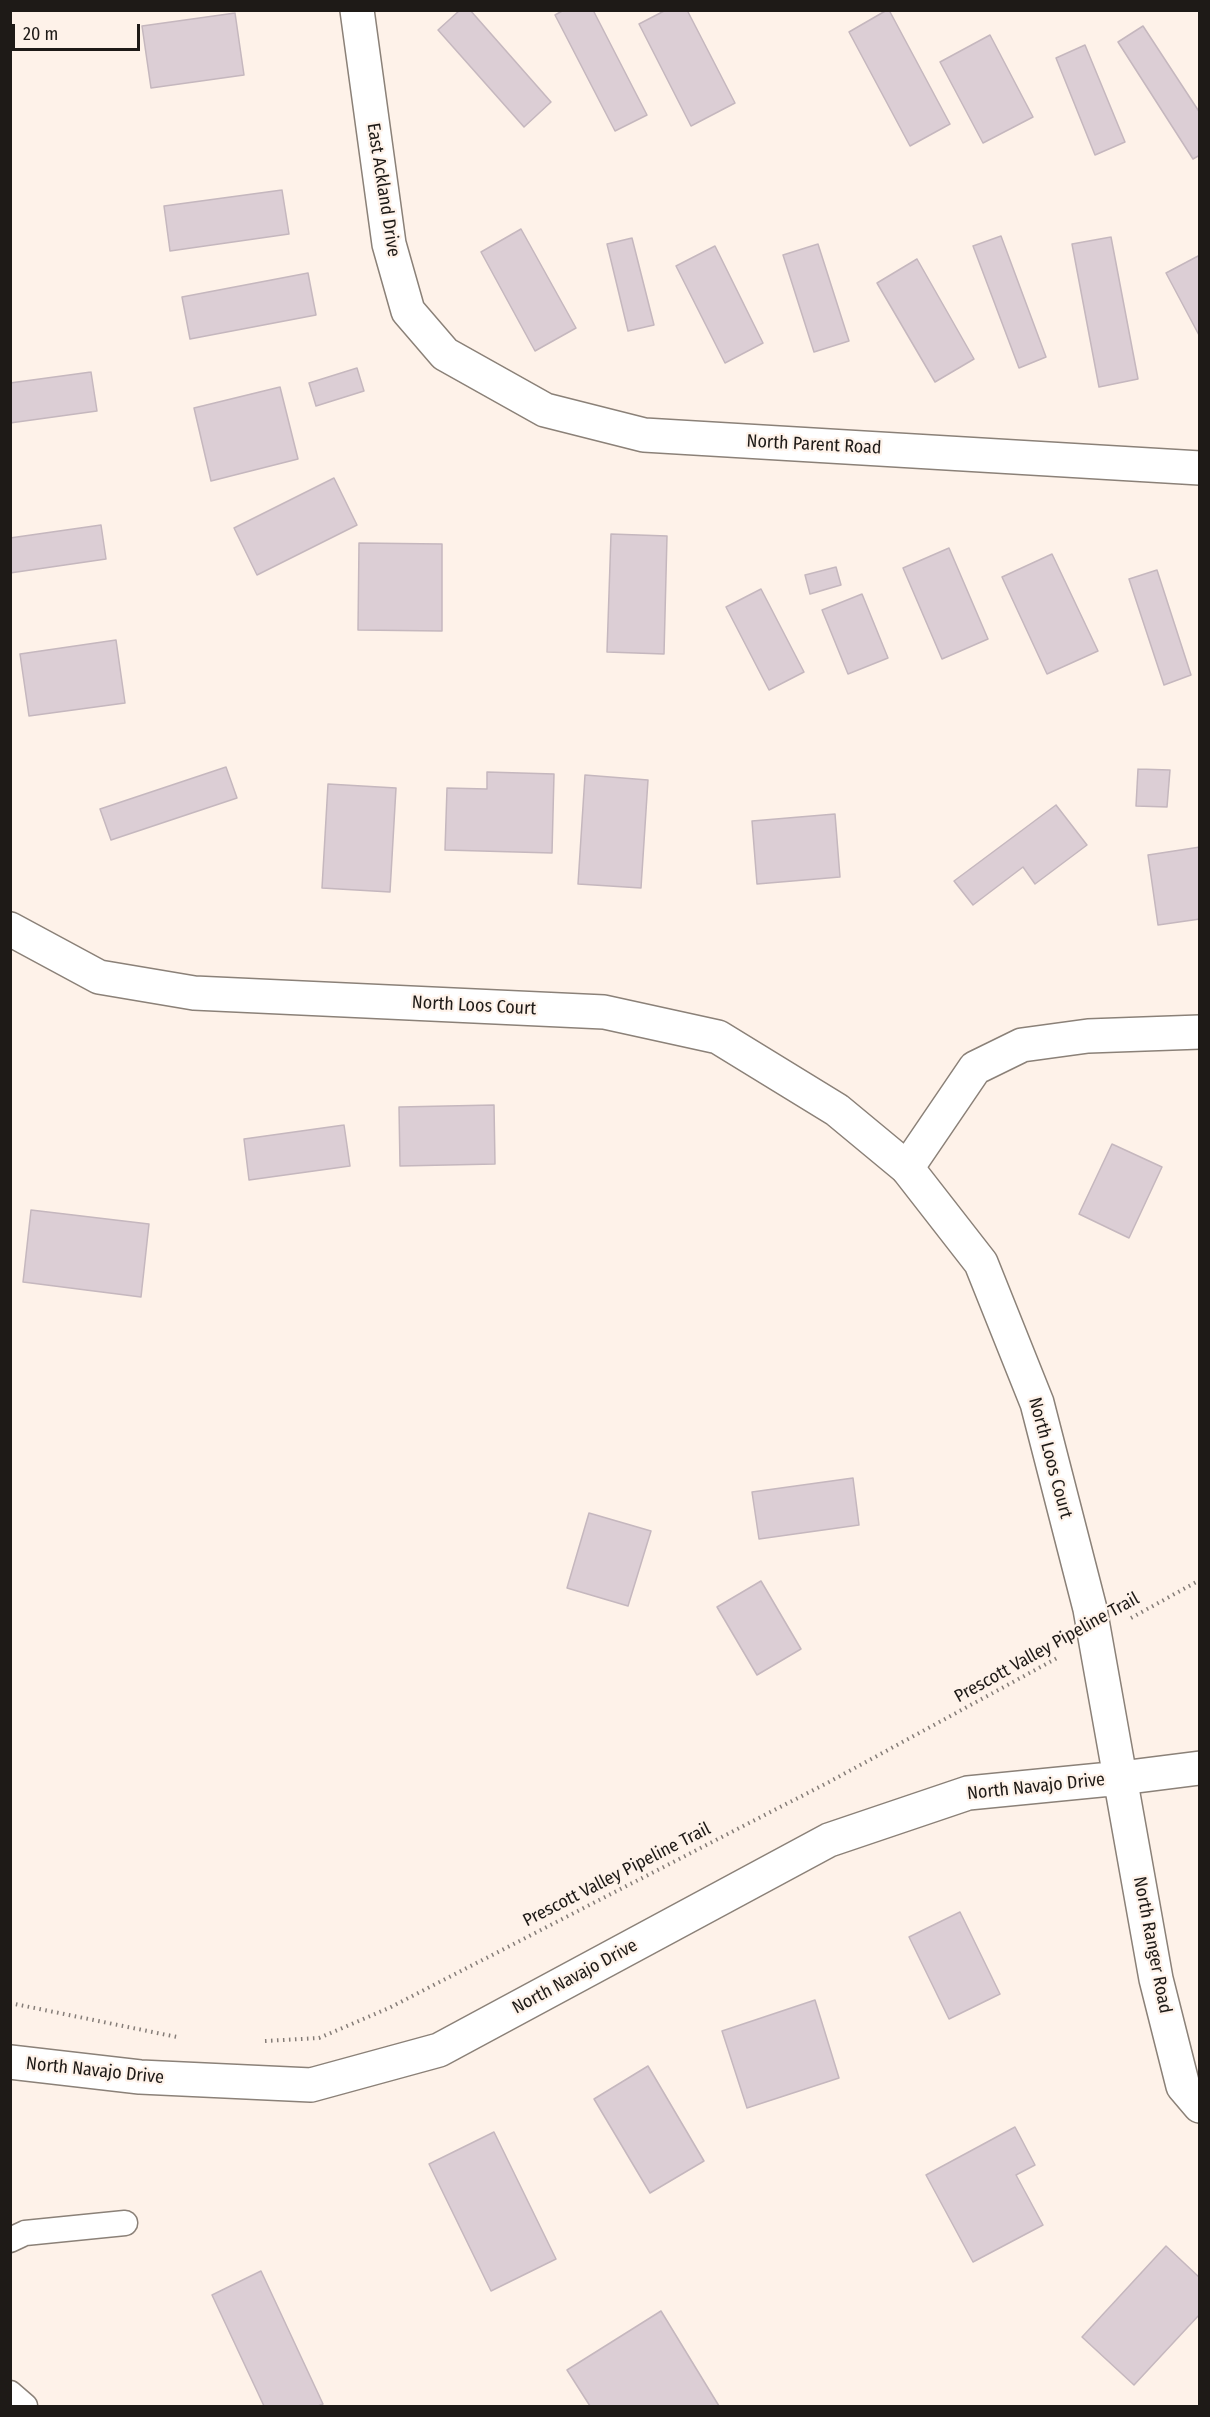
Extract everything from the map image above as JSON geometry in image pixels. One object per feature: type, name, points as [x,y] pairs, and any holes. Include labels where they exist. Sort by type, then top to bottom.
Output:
[{"type":"street","name":"East Ackland Drive","points":[[357,10],[389,244],[408,311],[445,354]]},
{"type":"street","name":"North Parent Road","points":[[445,354],[545,410],[644,435],[1200,468]]},
{"type":"street","name":"North Loos Court","points":[[10,929],[99,977],[194,993],[604,1012],[718,1036],[837,1110],[907,1168],[981,1263],[1037,1403],[1095,1637],[1121,1778]]},
{"type":"street","points":[[907,1168],[975,1068],[1022,1045],[1088,1035],[1200,1032]]},
{"type":"street","name":"North Navajo Drive","points":[[10,2062],[140,2078],[311,2085],[439,2050],[829,1840],[968,1793],[1200,1768]]},
{"type":"street","name":"North Ranger Road","points":[[1121,1778],[1156,1979],[1182,2086],[1200,2106]]},
{"type":"lane","points":[[10,2240],[25,2233],[125,2223]]},
{"type":"lane","points":[[10,2392],[26,2406]]},
{"type":"path","name":"Prescott Valley Pipeline Trail","points":[[261,2042],[319,2038],[389,2008],[829,1782],[1200,1580]]},
{"type":"path","points":[[10,2003],[180,2038]]},
{"type":"building","points":[[460,10],[470,10],[551,102],[524,127],[438,30]]},
{"type":"building","points":[[564,10],[593,10],[647,115],[615,131],[555,15]]},
{"type":"building","points":[[666,10],[687,10],[735,103],[691,126],[639,24]]},
{"type":"building","points":[[887,10],[950,124],[910,146],[849,32]]},
{"type":"building","points":[[235,13],[244,75],[151,88],[142,26]]},
{"type":"building","points":[[1143,26],[1200,113],[1200,155],[1193,159],[1118,42]]},
{"type":"building","points":[[990,35],[1033,117],[983,143],[940,62]]},
{"type":"building","points":[[1085,45],[1125,142],[1095,155],[1056,58]]},
{"type":"building","points":[[282,190],[289,234],[170,251],[164,206]]},
{"type":"building","points":[[521,229],[576,328],[535,351],[481,252]]},
{"type":"building","points":[[1001,236],[1046,357],[1019,368],[973,246]]},
{"type":"building","points":[[1111,237],[1138,379],[1099,387],[1072,244]]},
{"type":"building","points":[[632,238],[654,325],[628,331],[607,244]]},
{"type":"building","points":[[818,244],[849,341],[814,352],[783,255]]},
{"type":"building","points":[[715,246],[763,343],[725,363],[676,266]]},
{"type":"building","points":[[1200,255],[1200,337],[1166,273]]},
{"type":"building","points":[[917,259],[974,359],[935,382],[877,283]]},
{"type":"building","points":[[308,273],[316,315],[190,339],[182,297]]},
{"type":"building","points":[[357,368],[364,391],[316,406],[309,383]]},
{"type":"building","points":[[91,372],[97,411],[10,423],[10,383]]},
{"type":"building","points":[[280,387],[298,459],[211,481],[194,408]]},
{"type":"building","points":[[334,478],[357,525],[257,575],[234,528]]},
{"type":"building","points":[[101,525],[106,559],[10,573],[10,538]]},
{"type":"building","points":[[611,534],[667,536],[664,654],[607,652]]},
{"type":"building","points":[[359,543],[442,544],[442,631],[358,630]]},
{"type":"building","points":[[949,548],[988,639],[942,659],[903,568]]},
{"type":"building","points":[[1052,554],[1098,651],[1047,674],[1002,577]]},
{"type":"building","points":[[836,567],[841,585],[810,594],[805,575]]},
{"type":"building","points":[[1157,570],[1191,675],[1164,685],[1129,579]]},
{"type":"building","points":[[761,589],[804,672],[769,690],[726,607]]},
{"type":"building","points":[[862,594],[888,658],[848,674],[822,610]]},
{"type":"building","points":[[116,640],[125,703],[29,716],[20,654]]},
{"type":"building","points":[[226,767],[237,798],[111,840],[100,809]]},
{"type":"building","points":[[1138,769],[1170,770],[1167,807],[1136,806]]},
{"type":"building","points":[[487,772],[554,774],[552,853],[445,850],[447,788],[487,789]]},
{"type":"building","points":[[585,775],[648,780],[641,888],[578,884]]},
{"type":"building","points":[[328,784],[396,788],[390,892],[322,888]]},
{"type":"building","points":[[1056,805],[1087,845],[1035,884],[1023,867],[973,905],[954,881]]},
{"type":"building","points":[[835,814],[840,877],[757,884],[752,821]]},
{"type":"building","points":[[1200,847],[1200,919],[1158,925],[1148,855]]},
{"type":"building","points":[[494,1105],[495,1164],[400,1166],[399,1107]]},
{"type":"building","points":[[344,1125],[350,1166],[249,1180],[244,1139]]},
{"type":"building","points":[[1112,1144],[1162,1167],[1129,1238],[1079,1214]]},
{"type":"building","points":[[31,1210],[149,1224],[141,1297],[23,1282]]},
{"type":"building","points":[[853,1478],[859,1525],[759,1539],[752,1492]]},
{"type":"building","points":[[589,1513],[651,1531],[628,1606],[567,1588]]},
{"type":"building","points":[[761,1581],[801,1649],[757,1675],[717,1607]]},
{"type":"building","points":[[960,1912],[1000,1994],[949,2019],[909,1937]]},
{"type":"building","points":[[815,2000],[839,2078],[747,2108],[722,2031]]},
{"type":"building","points":[[648,2066],[704,2161],[650,2193],[594,2099]]},
{"type":"building","points":[[1015,2127],[1035,2165],[1016,2175],[1043,2225],[973,2262],[926,2175]]},
{"type":"building","points":[[494,2132],[556,2259],[491,2291],[429,2164]]},
{"type":"building","points":[[1166,2246],[1200,2278],[1200,2314],[1134,2385],[1082,2337]]},
{"type":"building","points":[[261,2271],[323,2404],[318,2406],[264,2406],[212,2295]]},
{"type":"building","points":[[661,2311],[719,2406],[590,2406],[567,2370]]}]
